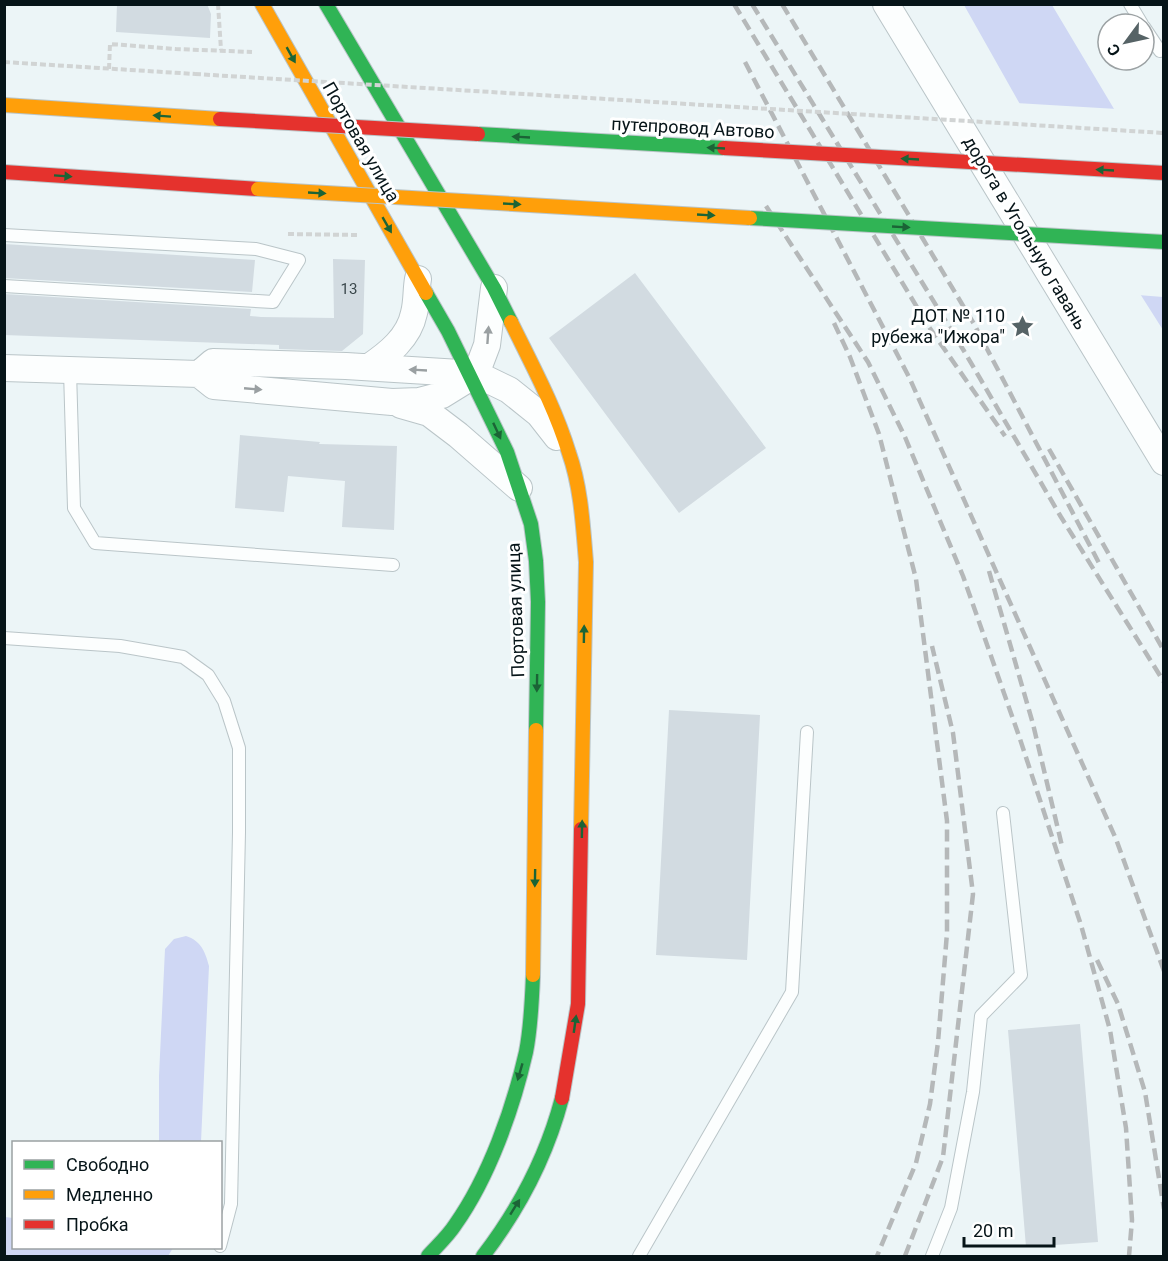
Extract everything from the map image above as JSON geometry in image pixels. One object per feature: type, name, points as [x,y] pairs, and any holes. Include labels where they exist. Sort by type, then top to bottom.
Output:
[{"type":"street","name":"Портовая улица","points":[[262,4],[473,375],[507,452],[520,488],[531,524],[536,561],[538,602],[534,904],[532,1000],[526,1052],[509,1110],[485,1172],[455,1226],[428,1257]]},
{"type":"street","points":[[326,4],[494,288],[551,404],[570,454],[583,519],[586,562],[578,1004],[570,1065],[552,1130],[521,1197],[483,1257]]},
{"type":"street","name":"дорога в Угольную гавань","points":[[886,4],[1164,462]]},
{"type":"street","name":"путепровод Автово","points":[[4,105],[1164,173]]},
{"type":"street","points":[[4,172],[1164,242]]},
{"type":"street","points":[[369,367],[389,354],[404,336],[414,314],[418,279]]},
{"type":"street","points":[[4,368],[199,374],[214,386],[392,402],[419,401],[442,395],[473,375],[488,345],[494,288]]},
{"type":"street","points":[[199,374],[213,362],[369,367],[473,375],[510,390],[539,414],[570,454]]},
{"type":"street","points":[[392,402],[429,413],[520,488]]},
{"type":"lane","points":[[1156,45],[1160,51]]},
{"type":"lane","points":[[4,235],[256,249],[299,260],[273,302],[4,286]]},
{"type":"lane","points":[[70,371],[74,508],[95,543],[393,566]]},
{"type":"lane","points":[[4,638],[120,646],[183,657],[207,675],[224,701],[238,748],[239,832],[231,1204],[222,1239]]},
{"type":"lane","points":[[639,1257],[792,992],[807,732]]},
{"type":"lane","points":[[932,1257],[951,1208],[973,1092],[981,1016],[1021,975],[1003,813]]},
{"type":"path","points":[[218,4],[221,50]]},
{"type":"path","points":[[110,69],[110,44],[254,52]]},
{"type":"path","points":[[4,62],[1164,133]]},
{"type":"path","points":[[287,234],[368,236]]},
{"type":"water","points":[[964,5],[1052,5],[1163,191],[1163,330],[1021,106]]},
{"type":"water","points":[[186,936],[195,941],[202,947],[209,966],[201,1141],[159,1141],[159,1076],[165,949],[174,939]]},
{"type":"water","points":[[5,1217],[12,1218],[12,1249],[172,1249],[168,1256],[5,1256]]},
{"type":"pier","points":[[1016,103],[1117,109],[1164,185],[1163,297],[1138,295]]},
{"type":"building","points":[[117,4],[207,4],[211,14],[210,38],[116,32]]},
{"type":"building","points":[[4,244],[255,260],[252,292],[4,278]]},
{"type":"building","points":[[333,259],[365,260],[363,334],[342,351],[279,349],[279,345],[4,335],[4,294],[251,309],[250,316],[261,317],[334,318]]},
{"type":"building","points":[[635,273],[766,448],[679,513],[549,338]]},
{"type":"building","points":[[240,435],[320,442],[319,444],[397,446],[394,530],[342,527],[345,481],[288,476],[284,512],[235,508]]},
{"type":"building","points":[[669,710],[760,715],[747,960],[656,955]]},
{"type":"building","points":[[1080,1024],[1098,1242],[1026,1247],[1008,1030]]},
{"type":"railway","points":[[734,4],[929,327],[1005,436]]},
{"type":"railway","points":[[752,4],[964,351],[1061,517],[1164,682]]},
{"type":"railway","points":[[782,4],[974,324],[1099,563]]},
{"type":"railway","points":[[745,62],[909,377],[1116,839],[1164,971]]},
{"type":"railway","points":[[766,206],[868,362],[905,437],[963,576],[1019,736],[1081,925],[1110,1030],[1126,1128],[1132,1220],[1129,1256]]},
{"type":"railway","points":[[834,323],[850,357],[879,434],[916,579],[947,821],[947,933],[938,1042],[930,1104],[916,1163],[877,1256]]},
{"type":"railway","points":[[1049,449],[1164,651]]},
{"type":"railway","points":[[989,571],[1033,724],[1062,846]]},
{"type":"railway","points":[[905,1256],[943,1157],[973,894],[953,733],[932,646]]},
{"type":"railway","points":[[1097,960],[1118,1004],[1145,1092],[1164,1209]]},
{"type":"traffic: fast","points":[[326,4],[494,288],[511,322]]},
{"type":"traffic: fast","points":[[478,134],[724,148]]},
{"type":"traffic: fast","points":[[750,218],[1164,242]]},
{"type":"traffic: fast","points":[[426,293],[448,331],[507,452],[531,524],[538,602],[536,730]]},
{"type":"traffic: fast","points":[[428,1256],[449,1233],[479,1186],[507,1119],[526,1052],[533,975]]},
{"type":"traffic: fast","points":[[483,1256],[508,1220],[530,1181],[540,1161],[562,1098]]},
{"type":"traffic: slow","points":[[262,4],[426,293]]},
{"type":"traffic: slow","points":[[4,105],[220,119]]},
{"type":"traffic: slow","points":[[258,189],[750,218]]},
{"type":"traffic: slow","points":[[511,322],[557,419],[573,466],[581,507],[586,562],[581,829]]},
{"type":"traffic: slow","points":[[533,975],[536,730]]},
{"type":"traffic: jam","points":[[220,119],[478,134]]},
{"type":"traffic: jam","points":[[724,148],[1164,173]]},
{"type":"traffic: jam","points":[[4,172],[258,189]]},
{"type":"traffic: jam","points":[[562,1098],[578,1004],[581,829]]},
{"type":"place","name":"ДОТ № 110 рубежа \"Ижора\"","points":[[1023,326]]}]
